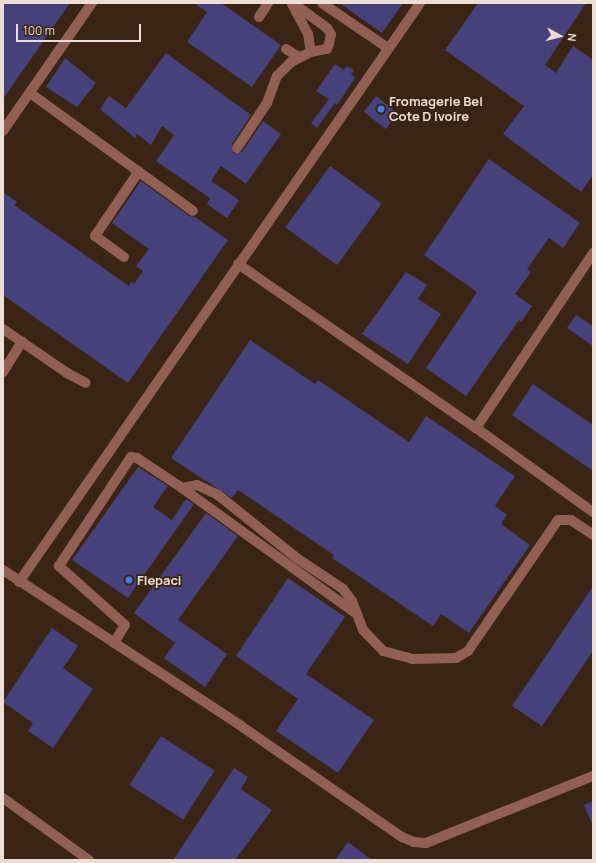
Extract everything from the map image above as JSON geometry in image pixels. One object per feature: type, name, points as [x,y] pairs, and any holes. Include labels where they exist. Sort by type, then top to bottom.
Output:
[{"type":"lane","points":[[3,131],[92,3]]},
{"type":"lane","points":[[259,17],[268,3]]},
{"type":"lane","points":[[292,3],[308,34],[311,52]]},
{"type":"lane","points":[[237,148],[267,103],[277,76],[299,57],[311,52],[327,49],[330,34],[321,23],[292,3]]},
{"type":"lane","points":[[322,3],[388,48]]},
{"type":"lane","points":[[20,582],[238,264],[420,3]]},
{"type":"lane","points":[[286,49],[299,57]]},
{"type":"lane","points":[[30,93],[193,211]]},
{"type":"lane","points":[[124,257],[96,236],[139,171]]},
{"type":"lane","points":[[476,428],[593,253]]},
{"type":"lane","points":[[238,264],[476,428],[593,512]]},
{"type":"lane","points":[[3,329],[67,373],[86,383]]},
{"type":"lane","points":[[3,372],[22,342]]},
{"type":"lane","points":[[114,643],[125,625],[60,569],[60,563],[131,457],[137,458],[182,488],[354,612]]},
{"type":"lane","points":[[182,488],[197,485],[218,495],[298,559],[343,589],[352,601],[354,612],[363,630],[383,652],[412,659],[456,658],[462,656],[474,644],[554,524],[566,518],[593,535]]},
{"type":"lane","points":[[3,570],[402,837],[414,842],[426,843],[593,776]]},
{"type":"lane","points":[[3,798],[89,860]]},
{"type":"building","points":[[3,3],[70,3],[3,99]]},
{"type":"building","points":[[194,3],[221,3],[281,45],[252,87],[187,42],[207,12]]},
{"type":"building","points":[[339,3],[403,3],[382,33]]},
{"type":"building","points":[[478,3],[586,3],[545,65],[556,73],[573,46],[593,60],[593,175],[581,192],[503,134],[524,106],[445,50]]},
{"type":"building","points":[[166,53],[251,115],[232,144],[233,153],[242,152],[263,121],[281,134],[246,184],[221,166],[211,181],[239,200],[227,218],[207,204],[210,198],[156,161],[174,135],[162,126],[151,145],[137,134],[135,138],[100,109],[109,96],[126,108]]},
{"type":"building","points":[[65,58],[96,83],[77,107],[46,87]]},
{"type":"building","points":[[335,64],[344,70],[347,66],[354,70],[351,74],[355,78],[337,105],[335,103],[317,128],[311,123],[329,99],[316,91]]},
{"type":"building","points":[[376,96],[398,113],[386,129],[364,112]]},
{"type":"building","points":[[489,159],[580,223],[563,248],[549,238],[527,269],[531,272],[515,294],[532,306],[521,322],[519,320],[466,396],[426,368],[477,292],[424,255]]},
{"type":"building","points":[[330,166],[382,204],[337,265],[285,227]]},
{"type":"building","points":[[141,181],[189,216],[195,217],[228,240],[128,383],[3,295],[3,192],[17,202],[14,205],[129,286],[131,282],[134,284],[143,271],[136,266],[149,249],[112,223]]},
{"type":"building","points":[[406,272],[427,285],[418,299],[441,314],[408,364],[362,334]]},
{"type":"building","points":[[576,315],[593,326],[593,346],[567,328]]},
{"type":"building","points":[[250,340],[315,384],[318,380],[409,442],[426,416],[515,476],[495,506],[507,515],[501,524],[530,545],[469,633],[441,614],[433,626],[332,558],[334,555],[238,490],[232,498],[171,458]]},
{"type":"building","points":[[533,384],[593,425],[593,471],[512,415]]},
{"type":"building","points":[[138,467],[168,486],[153,507],[172,520],[186,499],[194,504],[128,598],[72,560]]},
{"type":"building","points":[[206,513],[238,536],[178,620],[227,654],[205,687],[164,658],[175,643],[134,613]]},
{"type":"building","points":[[288,578],[345,617],[306,674],[374,720],[338,773],[276,731],[298,699],[236,656]]},
{"type":"building","points":[[593,586],[593,651],[542,726],[512,706]]},
{"type":"building","points":[[52,628],[78,646],[63,668],[93,689],[53,748],[28,731],[33,723],[3,702]]},
{"type":"building","points":[[161,736],[215,771],[183,819],[129,785]]},
{"type":"building","points":[[234,768],[248,777],[241,789],[272,810],[235,860],[173,860]]},
{"type":"building","points":[[593,801],[593,826],[584,805]]},
{"type":"building","points":[[348,842],[372,860],[335,860]]},
{"type":"place","name":"Fromagerie Bel Cote D Ivoire","points":[[381,109]]},
{"type":"place","name":"Flepaci","points":[[129,580]]}]
